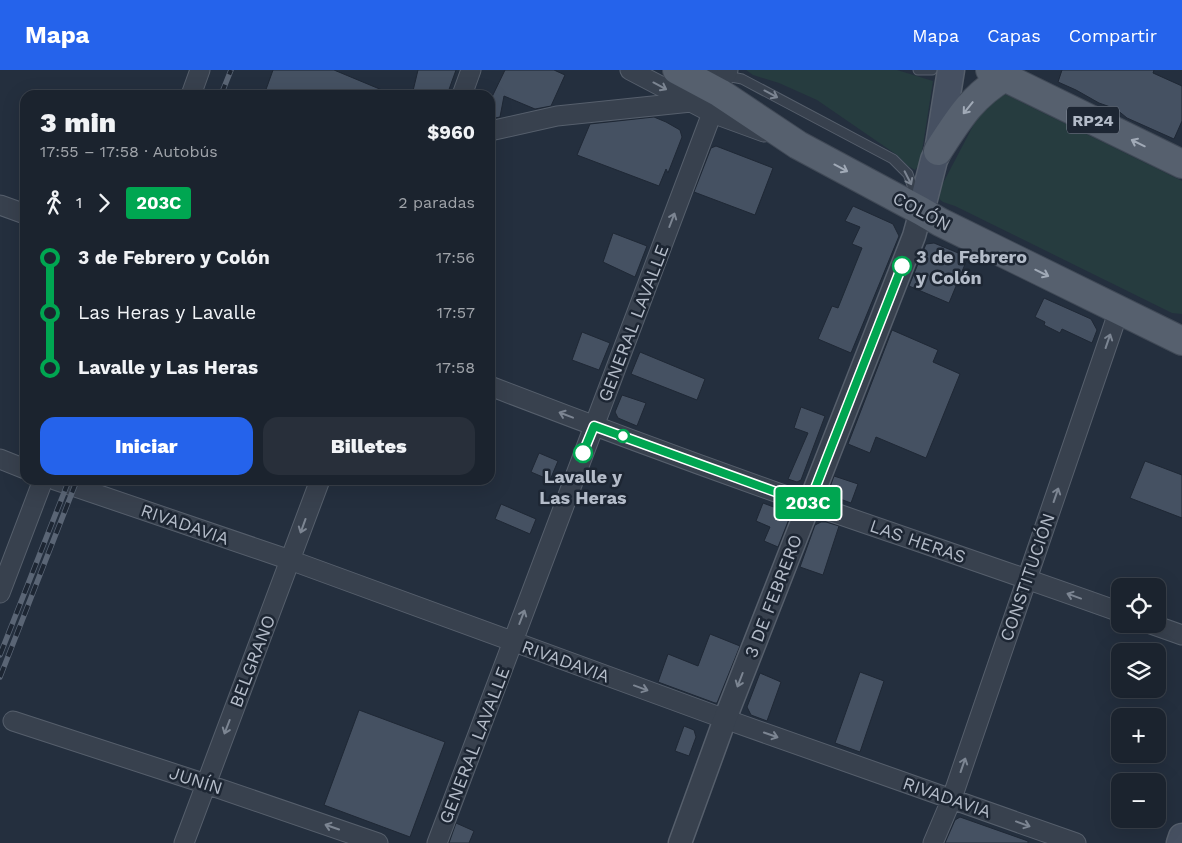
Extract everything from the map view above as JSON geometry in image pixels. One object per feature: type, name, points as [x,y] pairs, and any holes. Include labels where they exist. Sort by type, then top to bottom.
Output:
[{"type":"main road","name":"COLÓN","points":[[677,70],[720,93],[798,145],[940,222],[1119,310],[1170,328],[1182,341]]},
{"type":"main road","points":[[938,151],[951,70]]},
{"type":"main road","points":[[921,211],[938,151],[953,127],[979,94],[990,85],[997,73]]},
{"type":"main road","name":"RP24","points":[[997,73],[1182,164]]},
{"type":"main road","points":[[1180,843],[1182,838]]},
{"type":"street","points":[[193,90],[200,70]]},
{"type":"street","points":[[464,90],[471,70]]},
{"type":"street","name":"COLÓN","points":[[630,70],[691,102],[720,93]]},
{"type":"street","name":"GENERAL LAVALLE","points":[[437,843],[720,93]]},
{"type":"street","points":[[495,130],[557,116],[691,102]]},
{"type":"street","points":[[0,205],[20,212]]},
{"type":"street","name":"3 DE FEBRERO","points":[[680,843],[725,719],[914,236],[921,211]]},
{"type":"street","name":"CONSTITUCIÓN","points":[[933,843],[952,798],[1119,310]]},
{"type":"street","name":"LAS HERAS","points":[[495,388],[809,504],[1111,609]]},
{"type":"street","points":[[0,459],[20,467]]},
{"type":"street","points":[[0,593],[40,485]]},
{"type":"street","name":"RIVADAVIA","points":[[71,485],[290,560],[725,719],[1076,843]]},
{"type":"street","name":"BELGRANO","points":[[184,843],[318,485]]},
{"type":"street","points":[[1166,629],[1182,635]]},
{"type":"street","name":"JUNÍN","points":[[13,721],[378,843]]},
{"type":"lane","points":[[693,70],[720,93],[742,79],[893,159],[908,174],[921,211]]},
{"type":"lane","points":[[918,70],[932,70]]},
{"type":"green space","points":[[746,70],[897,70],[933,81],[920,164],[915,170],[897,155],[817,100],[779,83],[753,75]]},
{"type":"green space","points":[[1002,94],[1182,181],[1182,314],[1172,313],[939,199],[942,185],[985,103]]},
{"type":"building","points":[[273,70],[334,70],[382,90],[266,90]]},
{"type":"building","points":[[418,70],[456,70],[449,90],[413,90]]},
{"type":"building","points":[[505,70],[554,70],[565,75],[551,106],[535,109],[504,96],[500,117],[495,118],[495,91]]},
{"type":"building","points":[[1062,70],[1154,70],[1153,73],[1182,86],[1182,121],[1174,139],[1127,118],[1116,109],[1099,103],[1058,82]]},
{"type":"building","points":[[654,117],[680,130],[682,137],[668,173],[666,169],[659,186],[577,155],[590,124]]},
{"type":"building","points":[[716,146],[773,168],[755,215],[694,192],[711,148]]},
{"type":"building","points":[[853,206],[893,224],[899,236],[851,353],[818,339],[832,306],[838,308],[862,248],[852,244],[860,227],[845,221]]},
{"type":"building","points":[[613,233],[647,246],[635,277],[603,262]]},
{"type":"building","points":[[934,243],[968,257],[949,303],[909,286],[926,244]]},
{"type":"building","points":[[1044,298],[1091,319],[1097,330],[1092,343],[1062,329],[1060,333],[1044,325],[1045,322],[1035,317]]},
{"type":"building","points":[[892,330],[938,350],[933,362],[960,374],[926,458],[876,437],[870,453],[848,444]]},
{"type":"building","points":[[582,332],[610,343],[599,370],[572,360]]},
{"type":"building","points":[[640,352],[705,379],[697,400],[631,374]]},
{"type":"building","points":[[622,395],[646,403],[637,426],[618,418],[615,412]]},
{"type":"building","points":[[801,407],[825,416],[801,480],[797,482],[788,479],[808,433],[794,428]]},
{"type":"building","points":[[539,453],[558,461],[550,480],[531,472]]},
{"type":"building","points":[[1145,461],[1182,475],[1182,518],[1130,498]]},
{"type":"building","points":[[834,476],[858,484],[851,503],[832,496],[829,490]]},
{"type":"building","points":[[763,503],[787,512],[789,519],[778,547],[764,541],[770,527],[756,521]]},
{"type":"building","points":[[501,504],[536,519],[530,534],[495,519]]},
{"type":"building","points":[[821,522],[839,526],[823,575],[800,567],[815,525]]},
{"type":"building","points":[[710,634],[740,646],[717,703],[658,682],[668,654],[698,666]]},
{"type":"building","points":[[860,672],[884,681],[860,752],[835,743]]},
{"type":"building","points":[[760,673],[781,682],[767,721],[751,715],[747,707]]},
{"type":"building","points":[[359,710],[445,742],[410,837],[324,805]]},
{"type":"building","points":[[684,726],[694,730],[696,737],[689,756],[675,751]]},
{"type":"building","points":[[960,817],[1028,841],[1028,843],[945,843],[955,820]]},
{"type":"building","points":[[456,823],[474,831],[469,843],[449,843]]},
{"type":"railway","points":[[223,90],[231,70]]},
{"type":"railway","points":[[0,655],[67,485]]},
{"type":"railway","points":[[0,677],[75,485]]},
{"type":"bus line","name":"203C","points":[[583,453],[594,426],[809,504],[902,266]]},
{"type":"place","name":"3 de Febrero y Colón","points":[[902,266]]},
{"type":"place","name":"Lavalle y Las Heras","points":[[583,453]]}]
